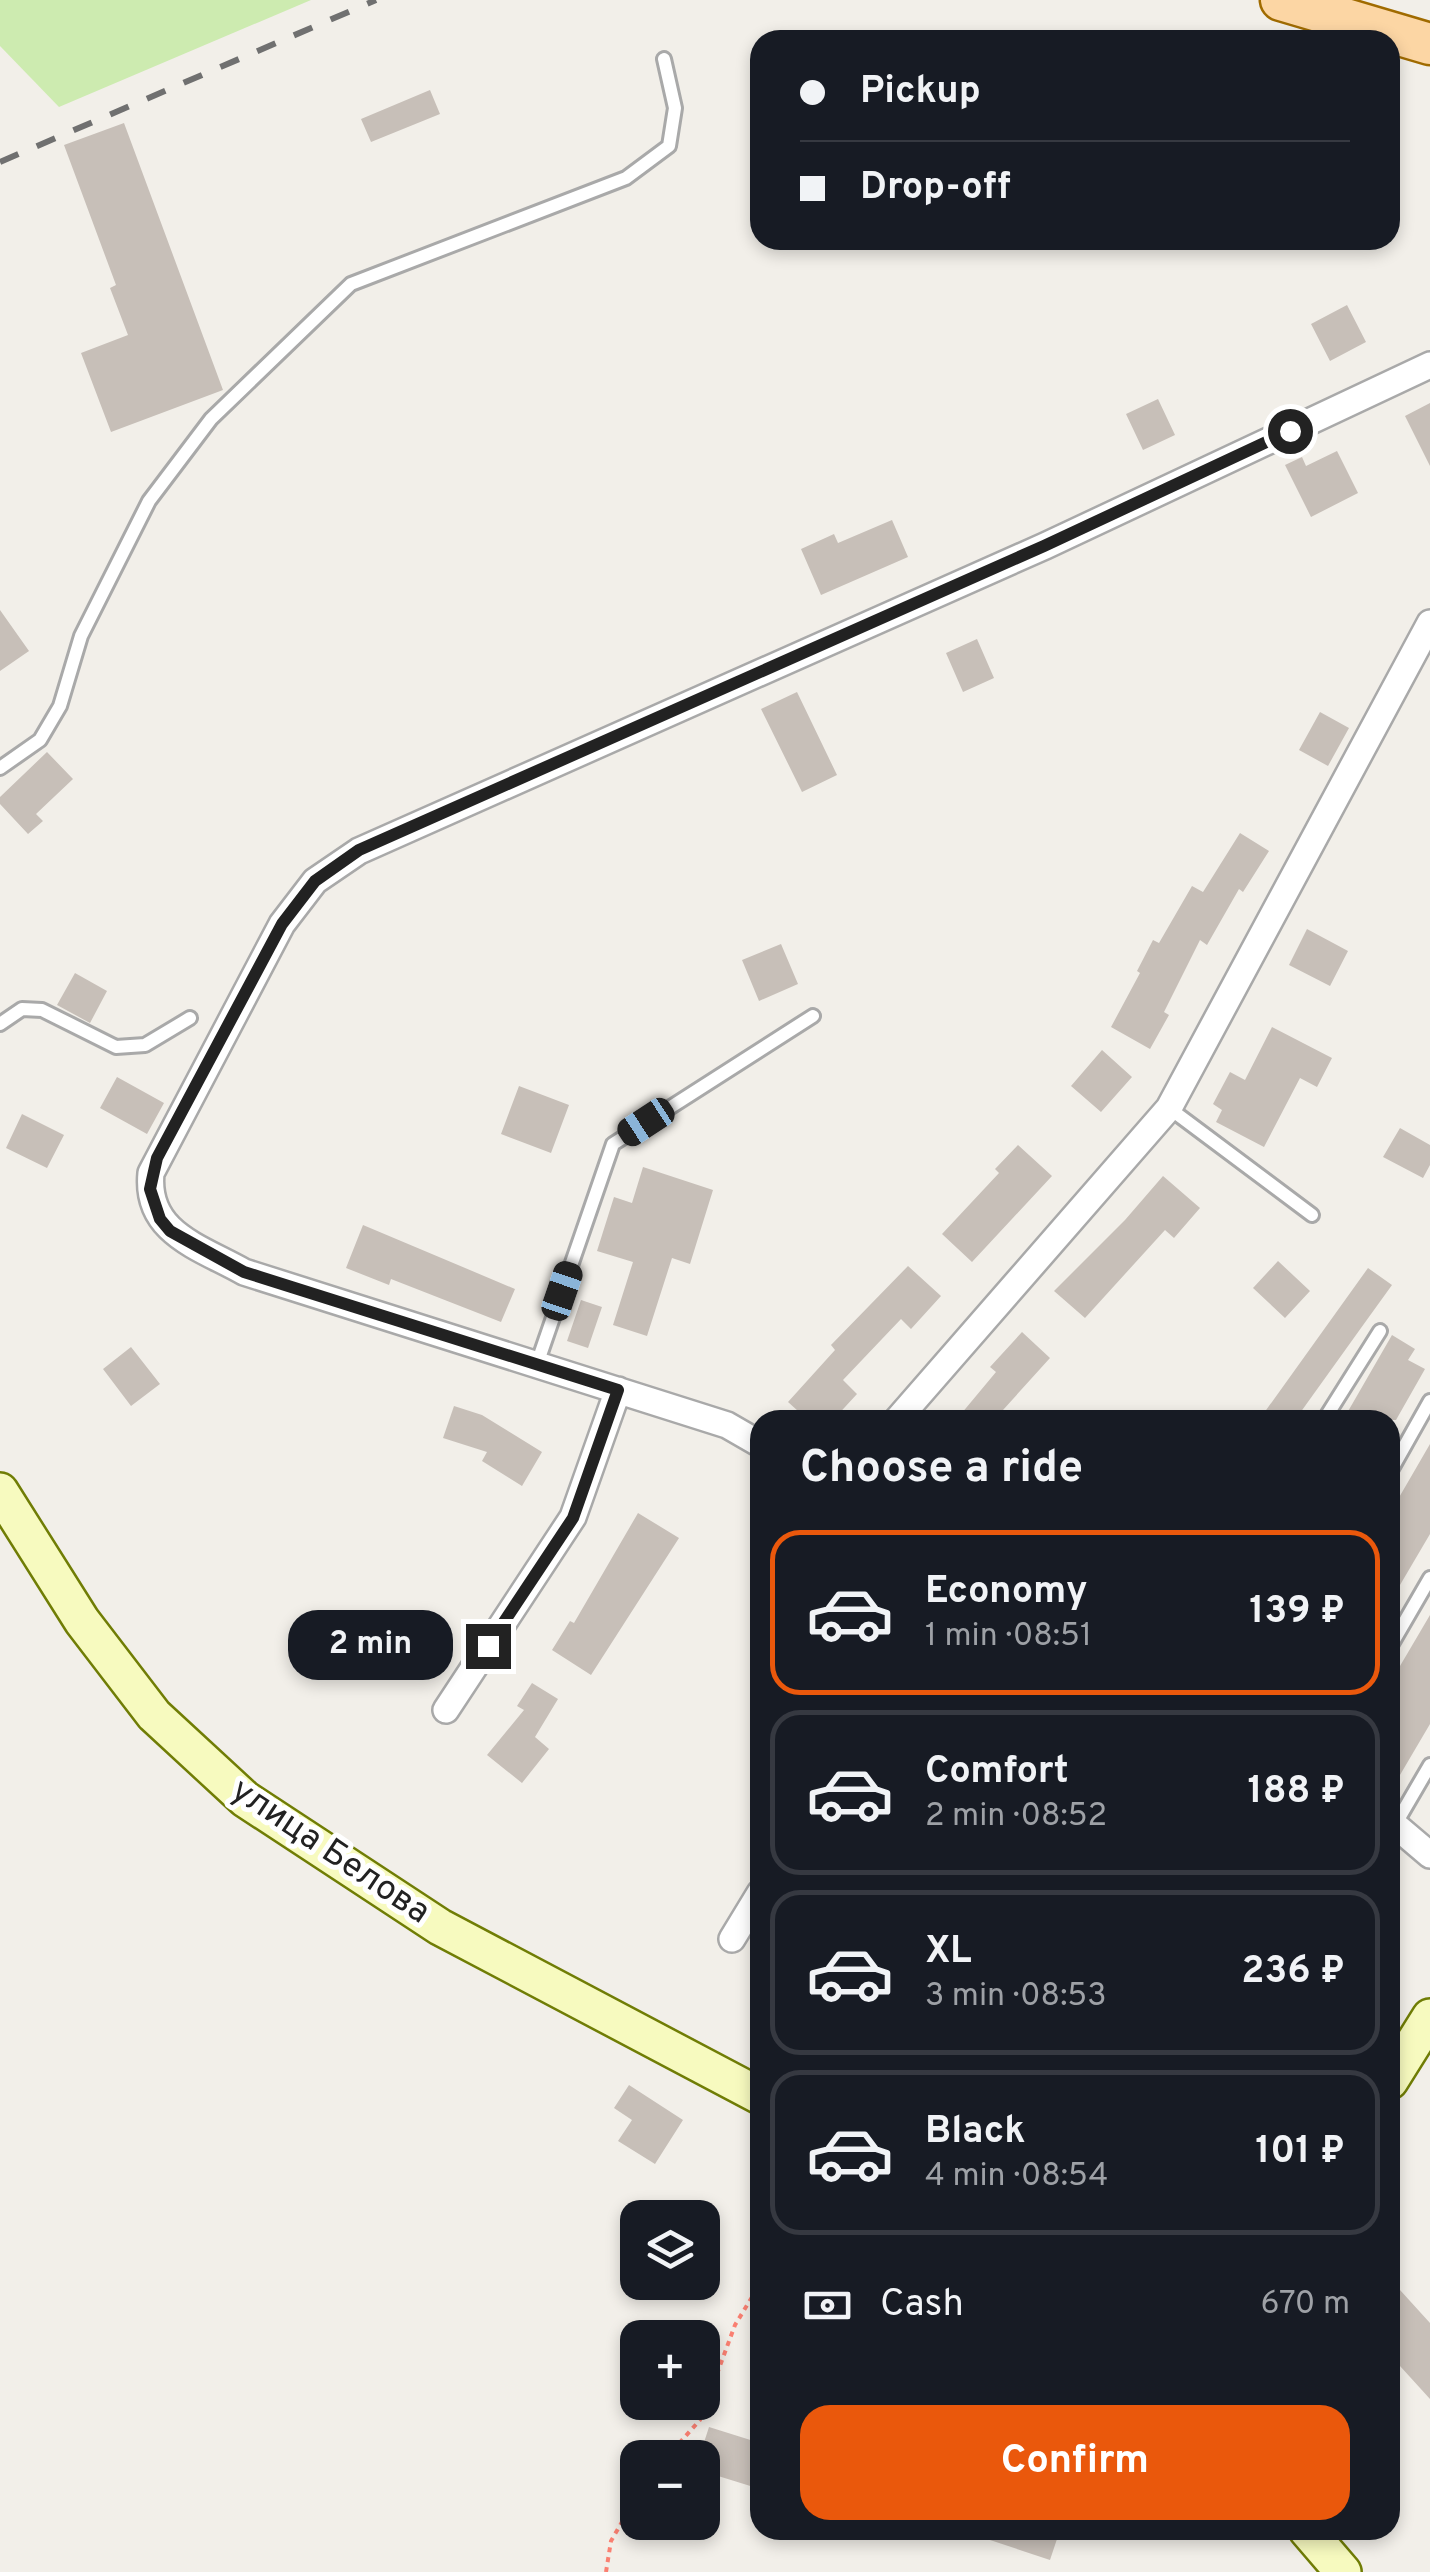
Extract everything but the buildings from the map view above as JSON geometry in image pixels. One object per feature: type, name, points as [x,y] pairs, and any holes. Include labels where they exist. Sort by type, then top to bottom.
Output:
[{"type":"main road","points":[[1281,0],[1383,30]]},
{"type":"main road","points":[[1400,35],[1430,44]]},
{"type":"main road","name":"улица Белова","points":[[0,1492],[82,1621],[154,1715],[245,1799],[440,1927],[750,2091]]},
{"type":"main road","points":[[1400,2065],[1430,2016]]},
{"type":"main road","points":[[1316,2540],[1343,2572]]},
{"type":"street","points":[[750,1438],[726,1425],[244,1272],[170,1231],[152,1205],[150,1189],[157,1158],[282,924],[315,881],[359,850],[1044,546],[1430,365]]},
{"type":"street","points":[[907,1410],[1169,1108],[1430,624]]},
{"type":"street","points":[[446,1710],[573,1518],[618,1390]]},
{"type":"street","points":[[1400,1829],[1430,1855]]},
{"type":"street","points":[[732,1939],[750,1909]]},
{"type":"lane","points":[[0,768],[40,740],[60,706],[81,636],[149,501],[211,419],[351,284],[626,178],[669,146],[674,108],[664,59]]},
{"type":"lane","points":[[0,1024],[22,1009],[42,1010],[116,1047],[144,1046],[190,1018]]},
{"type":"lane","points":[[537,1364],[613,1144],[813,1016]]},
{"type":"lane","points":[[1169,1108],[1312,1216]]},
{"type":"lane","points":[[1330,1410],[1380,1332]]},
{"type":"lane","points":[[1400,1454],[1430,1401]]},
{"type":"lane","points":[[1400,1630],[1430,1578]]},
{"type":"lane","points":[[1400,1812],[1430,1765]]},
{"type":"path","points":[[682,2440],[700,2420],[735,2325],[750,2300]]},
{"type":"path","points":[[606,2572],[611,2542],[620,2526]]},
{"type":"green space","points":[[0,0],[311,0],[59,107],[0,46]]},
{"type":"railway","points":[[0,162],[376,0]]},
{"type":"route","points":[[488,1646],[573,1518],[618,1390],[244,1272],[170,1231],[152,1205],[151,1173],[157,1158],[282,924],[315,881],[359,850],[1044,546],[1290,431]]}]
